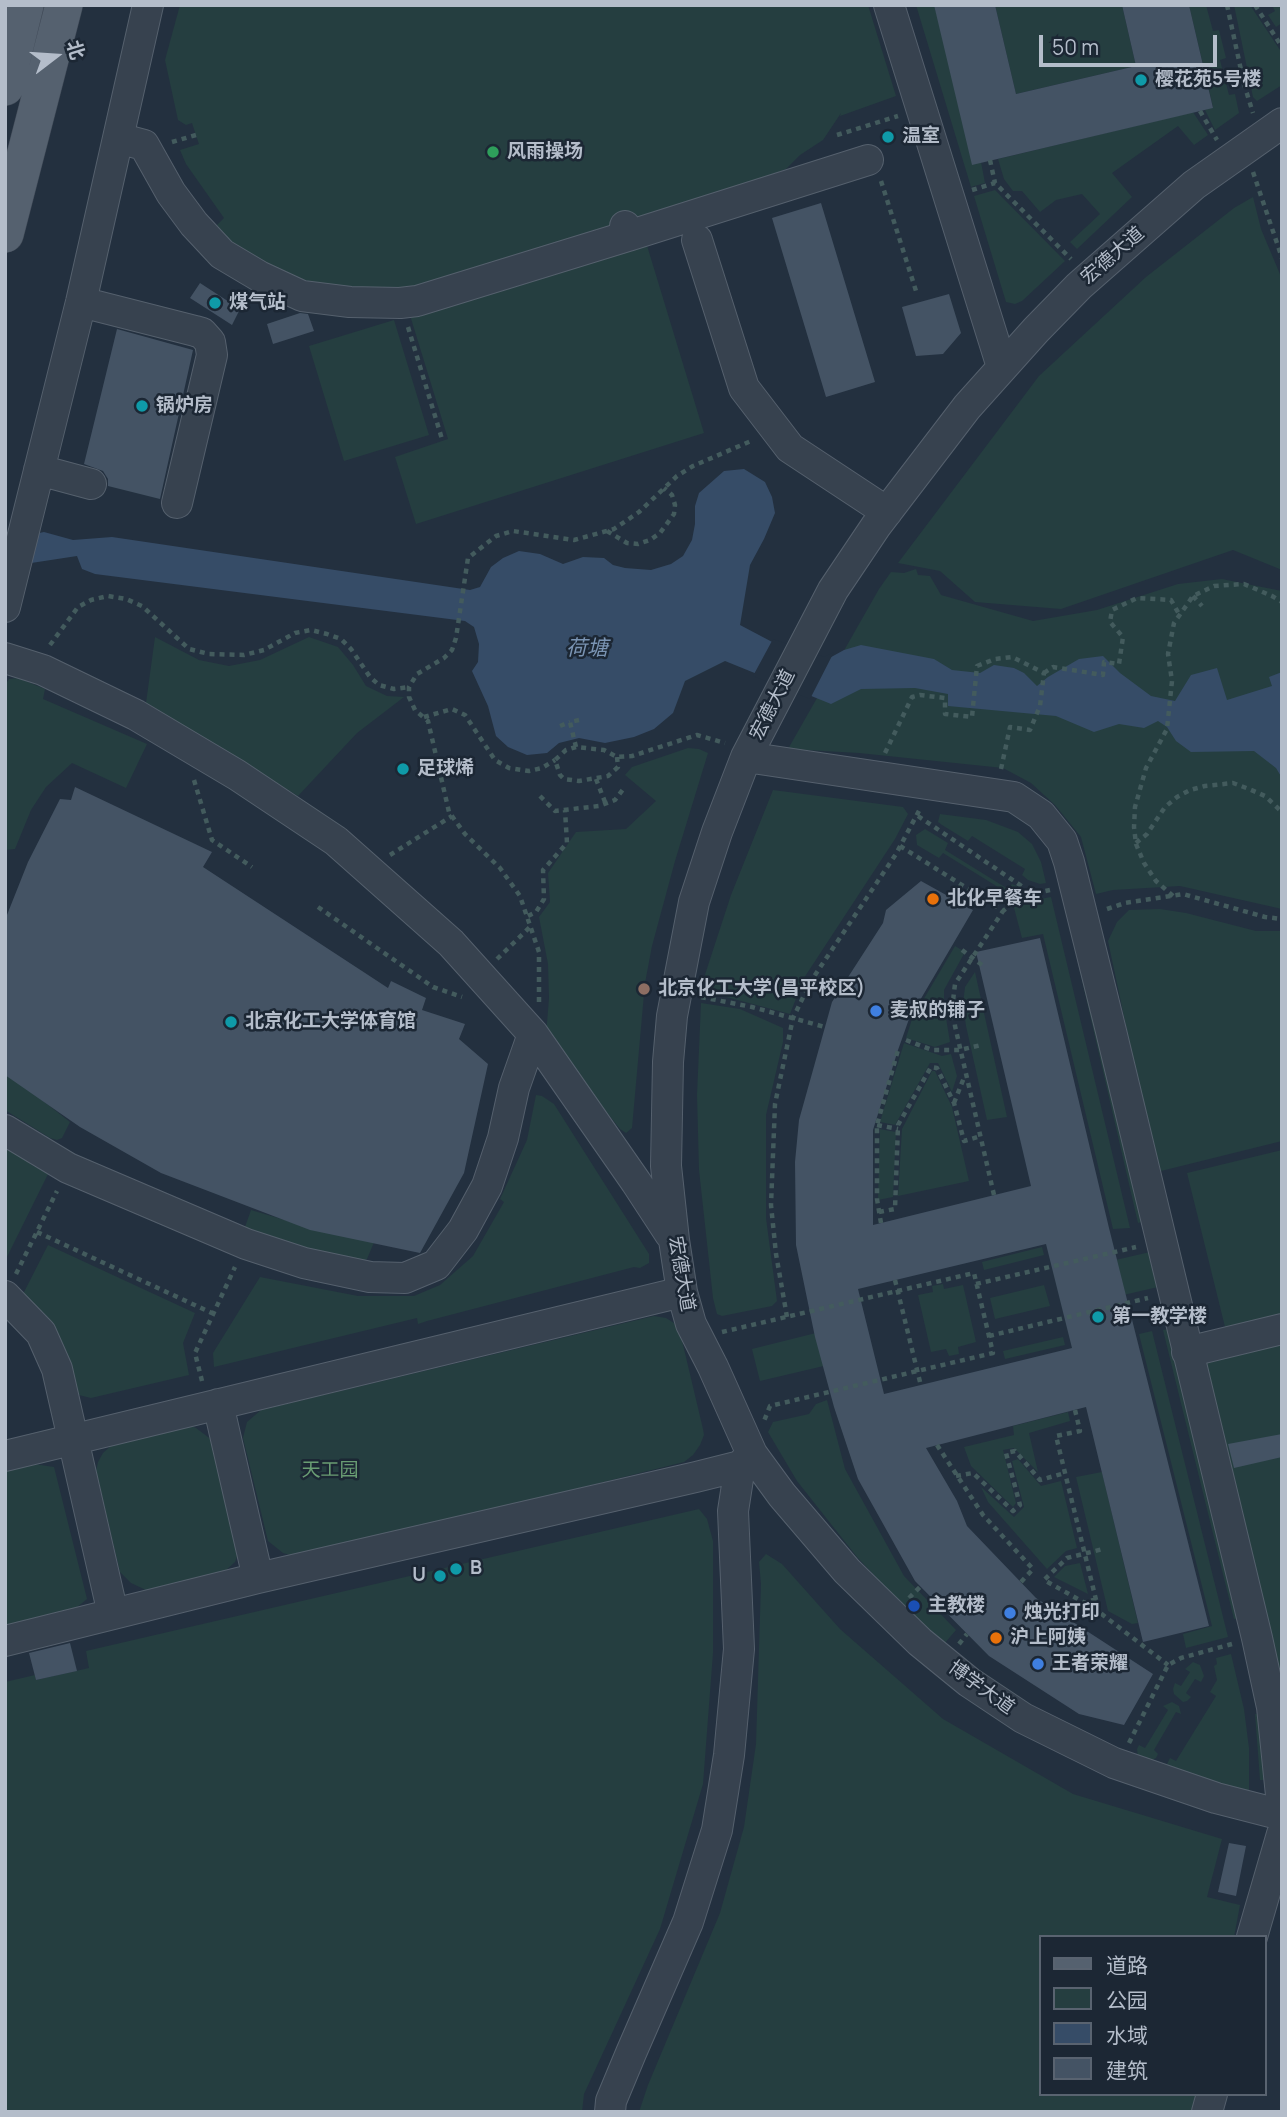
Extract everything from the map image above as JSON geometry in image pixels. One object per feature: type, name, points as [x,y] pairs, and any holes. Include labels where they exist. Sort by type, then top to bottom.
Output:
[{"type":"main road","points":[[5,87],[25,5]]},
{"type":"main road","points":[[5,234],[64,5]]},
{"type":"street","points":[[8,595],[81,302],[148,5]]},
{"type":"street","points":[[890,5],[1002,367]]},
{"type":"street","name":"宏德大道","points":[[746,1460],[691,1324],[682,1292],[666,1166],[666,1116],[668,1062],[676,993],[694,902],[746,757],[833,590],[887,512],[967,407],[1079,286],[1194,185],[1225,149],[1273,128]]},
{"type":"street","points":[[118,138],[144,145],[171,193],[194,224],[222,254],[259,276],[302,296],[350,302],[416,301],[626,231],[868,160]]},
{"type":"street","points":[[697,240],[744,388],[790,448],[887,512]]},
{"type":"street","points":[[81,302],[202,333],[210,342],[212,355],[177,503]]},
{"type":"street","points":[[39,470],[91,484]]},
{"type":"street","points":[[17,662],[43,670],[136,715],[237,775],[336,841],[368,869],[451,943],[533,1034],[674,1240]]},
{"type":"street","points":[[746,757],[1014,797],[1041,815],[1062,841],[1083,917],[1257,1638],[1272,1707],[1282,1805]]},
{"type":"street","points":[[5,1130],[68,1168],[246,1244],[304,1263],[370,1277],[405,1278],[436,1265],[463,1230],[487,1186],[503,1138],[514,1088],[533,1034]]},
{"type":"street","points":[[5,1456],[682,1292]]},
{"type":"street","points":[[5,1296],[41,1333],[50,1351],[62,1387],[113,1614]]},
{"type":"street","points":[[1187,1352],[1282,1329]]},
{"type":"street","points":[[213,1405],[258,1578]]},
{"type":"street","points":[[5,1641],[746,1460],[733,1511],[738,1649],[729,1755],[717,1830],[688,1922],[611,2101],[610,2112]]},
{"type":"street","name":"博学大道","points":[[746,1460],[782,1495],[847,1571],[920,1643],[969,1682],[1023,1718],[1114,1763],[1216,1798],[1282,1815]]},
{"type":"street","points":[[1253,1935],[1282,1834]]},
{"type":"path","points":[[1227,5],[1253,114],[1273,128]]},
{"type":"path","points":[[1255,5],[1282,47]]},
{"type":"path","points":[[1200,111],[1225,149],[1253,173],[1282,258]]},
{"type":"path","points":[[837,135],[905,114]]},
{"type":"path","points":[[855,129],[868,160],[877,166],[917,294]]},
{"type":"path","points":[[990,160],[995,183],[1074,262]]},
{"type":"path","points":[[948,197],[995,183]]},
{"type":"path","points":[[400,303],[442,439]]},
{"type":"path","points":[[533,1034],[539,1006],[539,953],[528,916],[520,896],[500,868],[465,834],[449,813],[428,721],[415,710],[409,697],[409,687],[417,674],[452,650],[468,558],[496,536],[513,531],[574,540],[607,531],[639,512],[693,466],[777,430]]},
{"type":"path","points":[[607,531],[627,543],[638,544],[660,534],[674,514],[675,506],[672,495],[664,488]]},
{"type":"path","points":[[1173,896],[1156,881],[1136,844],[1135,807],[1146,768],[1167,729],[1172,681],[1168,654],[1174,623],[1193,596],[1213,586],[1244,584],[1282,602]]},
{"type":"path","points":[[17,662],[43,656],[61,627],[78,607],[108,596],[126,598],[142,606],[189,649],[209,654],[244,655],[264,650],[295,634],[311,630],[341,639],[379,685],[394,689],[409,687]]},
{"type":"path","points":[[1193,596],[1202,606]]},
{"type":"path","points":[[996,793],[1010,727],[1030,730],[1040,706],[1044,673],[1053,667],[1103,675],[1104,662],[1119,664],[1123,637],[1110,622],[1112,610],[1136,598],[1171,600],[1179,615]]},
{"type":"path","points":[[874,776],[912,697],[920,695],[945,698],[945,714],[972,717],[977,666],[995,659],[1012,657],[1044,673]]},
{"type":"path","points":[[424,717],[452,709],[465,715],[495,760],[509,768],[529,771],[542,768],[555,761],[566,750],[576,747],[604,750],[617,757],[632,757],[697,735],[725,743],[746,757]]},
{"type":"path","points":[[560,726],[583,719]]},
{"type":"path","points":[[570,722],[576,747]]},
{"type":"path","points":[[182,743],[212,840],[252,867]]},
{"type":"path","points":[[555,761],[556,769],[564,779],[579,781],[596,779],[614,772],[618,767],[617,757]]},
{"type":"path","points":[[596,779],[605,802]]},
{"type":"path","points":[[787,1317],[771,1205],[775,1104],[793,1018],[810,981],[918,816],[931,783]]},
{"type":"path","points":[[1136,844],[1147,834],[1165,807],[1190,790],[1205,786],[1233,783],[1265,796],[1282,812]]},
{"type":"path","points":[[540,796],[555,811],[599,806],[615,800],[624,788]]},
{"type":"path","points":[[528,916],[536,912],[544,899],[544,870],[567,843],[565,810]]},
{"type":"path","points":[[368,869],[452,816]]},
{"type":"path","points":[[918,816],[1023,887],[1022,896]]},
{"type":"path","points":[[900,846],[1003,911]]},
{"type":"path","points":[[994,1195],[960,1050],[953,1001],[955,984],[1003,911],[1022,896],[1075,885]]},
{"type":"path","points":[[1083,917],[1125,903],[1183,894],[1265,917],[1282,919]]},
{"type":"path","points":[[318,906],[433,987],[466,998],[486,982],[531,925]]},
{"type":"path","points":[[962,950],[982,965]]},
{"type":"path","points":[[676,993],[752,1007],[825,1027]]},
{"type":"path","points":[[906,1040],[932,1050],[960,1050],[981,1045]]},
{"type":"path","points":[[881,1223],[877,1199],[877,1125],[898,1050]]},
{"type":"path","points":[[879,1212],[895,1209],[898,1129],[931,1067],[937,1068],[954,1103],[964,1141],[981,1136]]},
{"type":"path","points":[[954,1103],[965,1074]]},
{"type":"path","points":[[877,1125],[898,1129]]},
{"type":"path","points":[[5,1296],[68,1168]]},
{"type":"path","points":[[37,1232],[214,1314]]},
{"type":"path","points":[[976,1284],[1160,1241]]},
{"type":"path","points":[[213,1405],[195,1353],[246,1244]]},
{"type":"path","points":[[698,1339],[974,1273],[993,1353],[770,1406],[746,1460]]},
{"type":"path","points":[[895,1280],[922,1386]]},
{"type":"path","points":[[989,1336],[1173,1292]]},
{"type":"path","points":[[1075,1410],[1080,1431],[1056,1436],[1099,1612],[1168,1665]]},
{"type":"path","points":[[937,1445],[983,1515],[1033,1569],[1021,1582]]},
{"type":"path","points":[[956,1476],[973,1473],[1013,1511],[1020,1505],[1006,1453],[1015,1451],[1040,1480],[1066,1474]]},
{"type":"path","points":[[1096,1599],[1085,1603],[1044,1580],[1067,1558],[1103,1549]]},
{"type":"path","points":[[1114,1763],[1129,1743],[1168,1665],[1181,1658],[1257,1638]]},
{"type":"green space","name":"风雨操场","points":[[180,5],[868,5],[896,96],[840,116],[841,113],[823,140],[800,155],[786,169],[733,191],[418,293],[320,290],[233,253],[210,232],[224,218],[186,164],[180,150],[199,144],[192,123],[186,125],[178,120],[165,60]]},
{"type":"green space","points":[[916,5],[934,5],[985,183],[971,187]]},
{"type":"green space","points":[[995,5],[1122,5],[1136,66],[1016,94]]},
{"type":"green space","points":[[1189,5],[1206,5],[1213,31],[1219,30],[1226,58],[1220,60],[1229,95],[1235,94],[1239,113],[1215,130],[1205,110],[1213,107]]},
{"type":"green space","points":[[1234,5],[1250,5],[1282,53],[1282,85],[1257,101],[1253,97]]},
{"type":"green space","points":[[1272,5],[1282,5],[1282,23],[1276,27],[1268,15],[1275,11]]},
{"type":"green space","points":[[1193,112],[1208,135],[1194,145],[1178,126],[1112,173],[1132,197],[1077,249],[1070,242],[1100,214],[1082,194],[1056,200],[1040,212],[1022,191],[1013,191],[1004,179],[998,159]]},
{"type":"green space","points":[[995,190],[1065,261],[1022,301],[1015,304],[1006,302],[974,196]]},
{"type":"green space","points":[[1253,197],[1261,229],[1282,279],[1282,570],[1233,550],[1061,609],[975,602],[940,571],[898,563],[1039,376],[1146,277],[1234,208]]},
{"type":"green space","points":[[645,239],[704,433],[416,524],[395,457],[448,439],[409,312]]},
{"type":"green space","points":[[394,320],[429,435],[344,461],[309,346]]},
{"type":"green space","points":[[916,569],[918,575],[930,576],[941,595],[1033,621],[1097,610],[1178,584],[1222,579],[1282,591],[1282,909],[1180,886],[1113,890],[1096,894],[1081,837],[1055,805],[1031,783],[1003,768],[859,753],[788,749],[891,572],[904,573]]},
{"type":"green space","points":[[155,637],[199,660],[229,666],[260,660],[309,637],[338,647],[366,686],[387,696],[404,697],[357,733],[298,796],[146,703]]},
{"type":"green space","points":[[18,678],[45,689],[43,699],[147,744],[126,788],[72,763],[46,787],[31,810],[15,849],[5,850],[5,685],[9,679]]},
{"type":"green space","points":[[688,748],[708,753],[652,946],[645,983],[632,1128],[626,1133],[546,1036],[548,964],[539,917],[550,902],[548,873],[576,832],[626,829],[656,801],[625,775],[632,767]]},
{"type":"green space","points":[[773,790],[903,807],[908,814],[895,839],[804,978],[790,1014],[700,990],[731,895]]},
{"type":"green space","points":[[940,814],[986,820],[1018,832],[1032,844],[1041,862],[1046,883],[1028,880],[1022,875],[1025,869],[972,836],[968,841],[942,825],[938,822]]},
{"type":"green space","points":[[925,829],[948,843],[945,850],[1008,889],[1012,884],[1017,886],[1017,892],[1003,898],[1006,892],[943,853],[939,858],[917,845],[916,835]]},
{"type":"green space","points":[[1051,897],[1130,1228],[1113,1229],[1043,934],[1022,938],[1013,904]]},
{"type":"green space","points":[[1160,909],[1256,931],[1282,931],[1282,1141],[1157,1172],[1108,941],[1117,922],[1129,910]]},
{"type":"green space","points":[[1069,924],[1145,1221],[1138,1223]]},
{"type":"green space","points":[[955,946],[965,952],[944,990],[950,1042],[935,1047],[906,1038],[912,1019]]},
{"type":"green space","points":[[975,972],[1007,1117],[987,1120],[966,1026],[963,1004],[965,987]]},
{"type":"green space","points":[[701,1003],[740,1009],[783,1028],[783,1042],[766,1115],[766,1218],[777,1301],[772,1306],[722,1316],[717,1314],[713,1298],[699,1170],[697,1095]]},
{"type":"green space","points":[[904,1043],[942,1056],[951,1054],[957,1076],[952,1092],[938,1063],[930,1063],[895,1125],[880,1122]]},
{"type":"green space","points":[[5,1069],[70,1122],[62,1138],[50,1138],[5,1110]]},
{"type":"green space","points":[[932,1071],[935,1071],[952,1107],[969,1181],[898,1196],[902,1129]]},
{"type":"green space","points":[[536,1095],[554,1104],[649,1254],[649,1263],[640,1268],[634,1267],[418,1324],[417,1318],[214,1367],[213,1353],[260,1277],[358,1296],[414,1296],[440,1285],[473,1256],[504,1202],[500,1199],[527,1140]]},
{"type":"green space","points":[[880,1129],[896,1132],[893,1197],[878,1200]]},
{"type":"green space","points":[[5,1143],[33,1166],[49,1172],[5,1261]]},
{"type":"green space","points":[[1282,1150],[1282,1317],[1226,1331],[1187,1173]]},
{"type":"green space","points":[[251,1210],[312,1228],[375,1240],[367,1259],[360,1263],[246,1232]]},
{"type":"green space","points":[[48,1245],[195,1313],[183,1343],[189,1375],[91,1398],[75,1394],[22,1296]]},
{"type":"green space","points":[[1042,1247],[1044,1255],[984,1270],[982,1262]]},
{"type":"green space","points":[[1150,1252],[1158,1287],[1076,1306],[1068,1271]]},
{"type":"green space","points":[[943,1284],[944,1289],[963,1285],[976,1342],[958,1347],[959,1354],[949,1356],[946,1349],[931,1352],[918,1295],[933,1292],[932,1286]]},
{"type":"green space","points":[[1044,1285],[1050,1306],[995,1319],[990,1298]]},
{"type":"green space","name":"天工园","points":[[654,1316],[666,1318],[674,1323],[680,1332],[703,1429],[700,1445],[684,1462],[306,1556],[283,1553],[268,1541],[243,1438],[247,1422],[261,1410]]},
{"type":"green space","points":[[1171,1329],[1240,1618],[1234,1619],[1163,1330]]},
{"type":"green space","points":[[1152,1331],[1228,1637],[1186,1648],[1183,1634],[1212,1626],[1139,1334]]},
{"type":"green space","points":[[820,1332],[828,1365],[760,1381],[752,1349]]},
{"type":"green space","points":[[1282,1335],[1282,1696],[1195,1355]]},
{"type":"green space","points":[[1063,1337],[1065,1345],[1005,1359],[1003,1351]]},
{"type":"green space","points":[[827,1400],[845,1469],[904,1576],[956,1630],[944,1644],[926,1630],[857,1557],[797,1481],[768,1432],[773,1422],[809,1414],[816,1404]]},
{"type":"green space","points":[[1068,1412],[1070,1421],[1029,1433],[1038,1472],[1014,1448],[1003,1450],[1016,1503],[1013,1507],[971,1466],[964,1447],[1014,1435],[1013,1426]]},
{"type":"green space","points":[[191,1426],[212,1440],[238,1554],[235,1562],[224,1572],[146,1590],[131,1583],[120,1572],[96,1471],[98,1462],[115,1442]]},
{"type":"green space","points":[[1018,1459],[1041,1486],[1061,1481],[1077,1548],[1066,1551],[1047,1569],[988,1502],[981,1487],[1014,1517],[1024,1507],[1012,1461]]},
{"type":"green space","points":[[34,1464],[54,1467],[87,1599],[76,1608],[5,1625],[5,1470]]},
{"type":"green space","points":[[1102,1472],[1138,1623],[1132,1624],[1108,1611],[1076,1477]]},
{"type":"green space","points":[[699,1509],[707,1519],[713,1541],[713,1653],[703,1784],[660,1929],[584,2094],[582,2112],[5,2112],[5,1682],[35,1675],[36,1680],[89,1668],[86,1651]]},
{"type":"green space","points":[[766,1554],[782,1564],[840,1629],[943,1719],[1073,1794],[1222,1839],[1207,1897],[1240,1905],[1234,1935],[1038,1935],[1038,2096],[1201,2096],[1197,2112],[639,2112],[720,1913],[744,1827],[756,1744],[761,1584],[759,1562]]},
{"type":"green space","points":[[1080,1563],[1088,1594],[1054,1577],[1065,1566]]},
{"type":"green space","points":[[1231,1654],[1244,1709],[1249,1748],[1249,1791],[1165,1768],[1170,1758],[1176,1761],[1216,1696],[1210,1692],[1217,1680],[1214,1666],[1217,1664],[1216,1658]]},
{"type":"green space","points":[[1193,1662],[1200,1665],[1204,1676],[1201,1682],[1195,1679],[1186,1693],[1191,1697],[1183,1702],[1174,1694],[1173,1689],[1175,1683],[1181,1686],[1190,1672],[1185,1669]]},
{"type":"green space","points":[[1172,1702],[1179,1706],[1181,1714],[1176,1712],[1154,1750],[1158,1754],[1156,1758],[1148,1762],[1138,1758],[1139,1745],[1145,1748],[1168,1710],[1163,1706]]},
{"type":"green space","points":[[1255,1714],[1263,1715],[1268,1780],[1260,1780]]},
{"type":"water","name":"荷塘","points":[[744,469],[765,482],[775,513],[750,565],[740,625],[776,644],[824,661],[844,650],[861,645],[934,659],[952,670],[980,673],[994,665],[1014,668],[1024,673],[1037,686],[1079,659],[1103,656],[1120,673],[1151,696],[1175,701],[1191,675],[1217,668],[1227,700],[1272,686],[1269,677],[1282,672],[1282,778],[1276,768],[1254,751],[1191,752],[1176,741],[1167,727],[1158,721],[1144,728],[1119,724],[1094,732],[1056,716],[948,706],[948,694],[915,688],[861,689],[831,704],[725,661],[685,681],[673,713],[654,729],[634,737],[605,743],[579,738],[559,743],[547,753],[527,755],[508,747],[496,736],[488,706],[472,671],[478,662],[479,644],[474,627],[465,621],[95,574],[82,569],[77,556],[5,567],[5,540],[44,532],[73,540],[112,537],[470,590],[480,587],[491,567],[519,551],[540,554],[563,564],[583,557],[604,558],[613,565],[651,570],[671,564],[683,556],[692,540],[699,493],[724,471]]},
{"type":"pier","points":[[773,639],[824,657],[834,652],[810,699],[753,676]]},
{"type":"building","name":"樱花苑5号楼","points":[[934,5],[995,5],[1016,94],[1136,66],[1122,5],[1189,5],[1213,108],[972,165]]},
{"type":"building","points":[[821,203],[875,382],[826,397],[772,218]]},
{"type":"building","name":"煤气站","points":[[200,283],[240,309],[232,325],[190,298]]},
{"type":"building","points":[[949,294],[961,333],[943,354],[916,356],[902,307]]},
{"type":"building","points":[[300,313],[308,314],[314,331],[273,344],[267,324]]},
{"type":"building","name":"锅炉房","points":[[117,329],[193,350],[160,499],[108,486],[108,479],[103,471],[84,464]]},
{"type":"building","name":"北京化工大学体育馆","points":[[75,787],[212,852],[203,867],[388,988],[391,981],[426,998],[422,1010],[465,1024],[459,1039],[488,1064],[464,1173],[420,1253],[310,1230],[161,1173],[80,1127],[5,1075],[5,920],[28,862],[60,799],[71,800]]},
{"type":"building","name":"第一教学楼","points":[[921,881],[973,910],[909,1019],[898,1050],[873,1130],[873,1225],[1031,1186],[976,952],[1040,938],[1109,1228],[1209,1626],[1143,1642],[1086,1407],[926,1448],[957,1501],[967,1526],[1036,1598],[1153,1674],[1124,1725],[1079,1714],[989,1656],[915,1581],[858,1479],[834,1407],[815,1337],[796,1245],[795,1162],[799,1120],[832,1002],[883,923],[886,910]],"holes":[[[1046,1244],[1072,1348],[884,1394],[858,1289]]]},
{"type":"building","points":[[1282,1434],[1282,1457],[1234,1468],[1228,1444]]},
{"type":"building","points":[[70,1643],[77,1671],[36,1680],[29,1653]]},
{"type":"building","points":[[1229,1843],[1246,1846],[1236,1896],[1218,1892]]},
{"type":"place","name":"樱花苑5号楼","points":[[1141,80]]},
{"type":"place","name":"温室","points":[[888,137]]},
{"type":"place","name":"风雨操场","points":[[493,152]]},
{"type":"place","name":"煤气站","points":[[215,303]]},
{"type":"place","name":"锅炉房","points":[[142,406]]},
{"type":"place","name":"足球烯","points":[[403,769]]},
{"type":"place","name":"北化早餐车","points":[[933,899]]},
{"type":"place","name":"北京化工大学(昌平校区)","points":[[644,989]]},
{"type":"place","name":"麦叔的铺子","points":[[876,1011]]},
{"type":"place","name":"北京化工大学体育馆","points":[[231,1022]]},
{"type":"place","name":"第一教学楼","points":[[1098,1317]]},
{"type":"place","name":"B","points":[[456,1569]]},
{"type":"place","name":"U","points":[[440,1576]]},
{"type":"place","name":"主教楼","points":[[914,1606]]},
{"type":"place","name":"烛光打印","points":[[1010,1613]]},
{"type":"place","name":"沪上阿姨","points":[[996,1638]]},
{"type":"place","name":"王者荣耀","points":[[1038,1664]]}]
